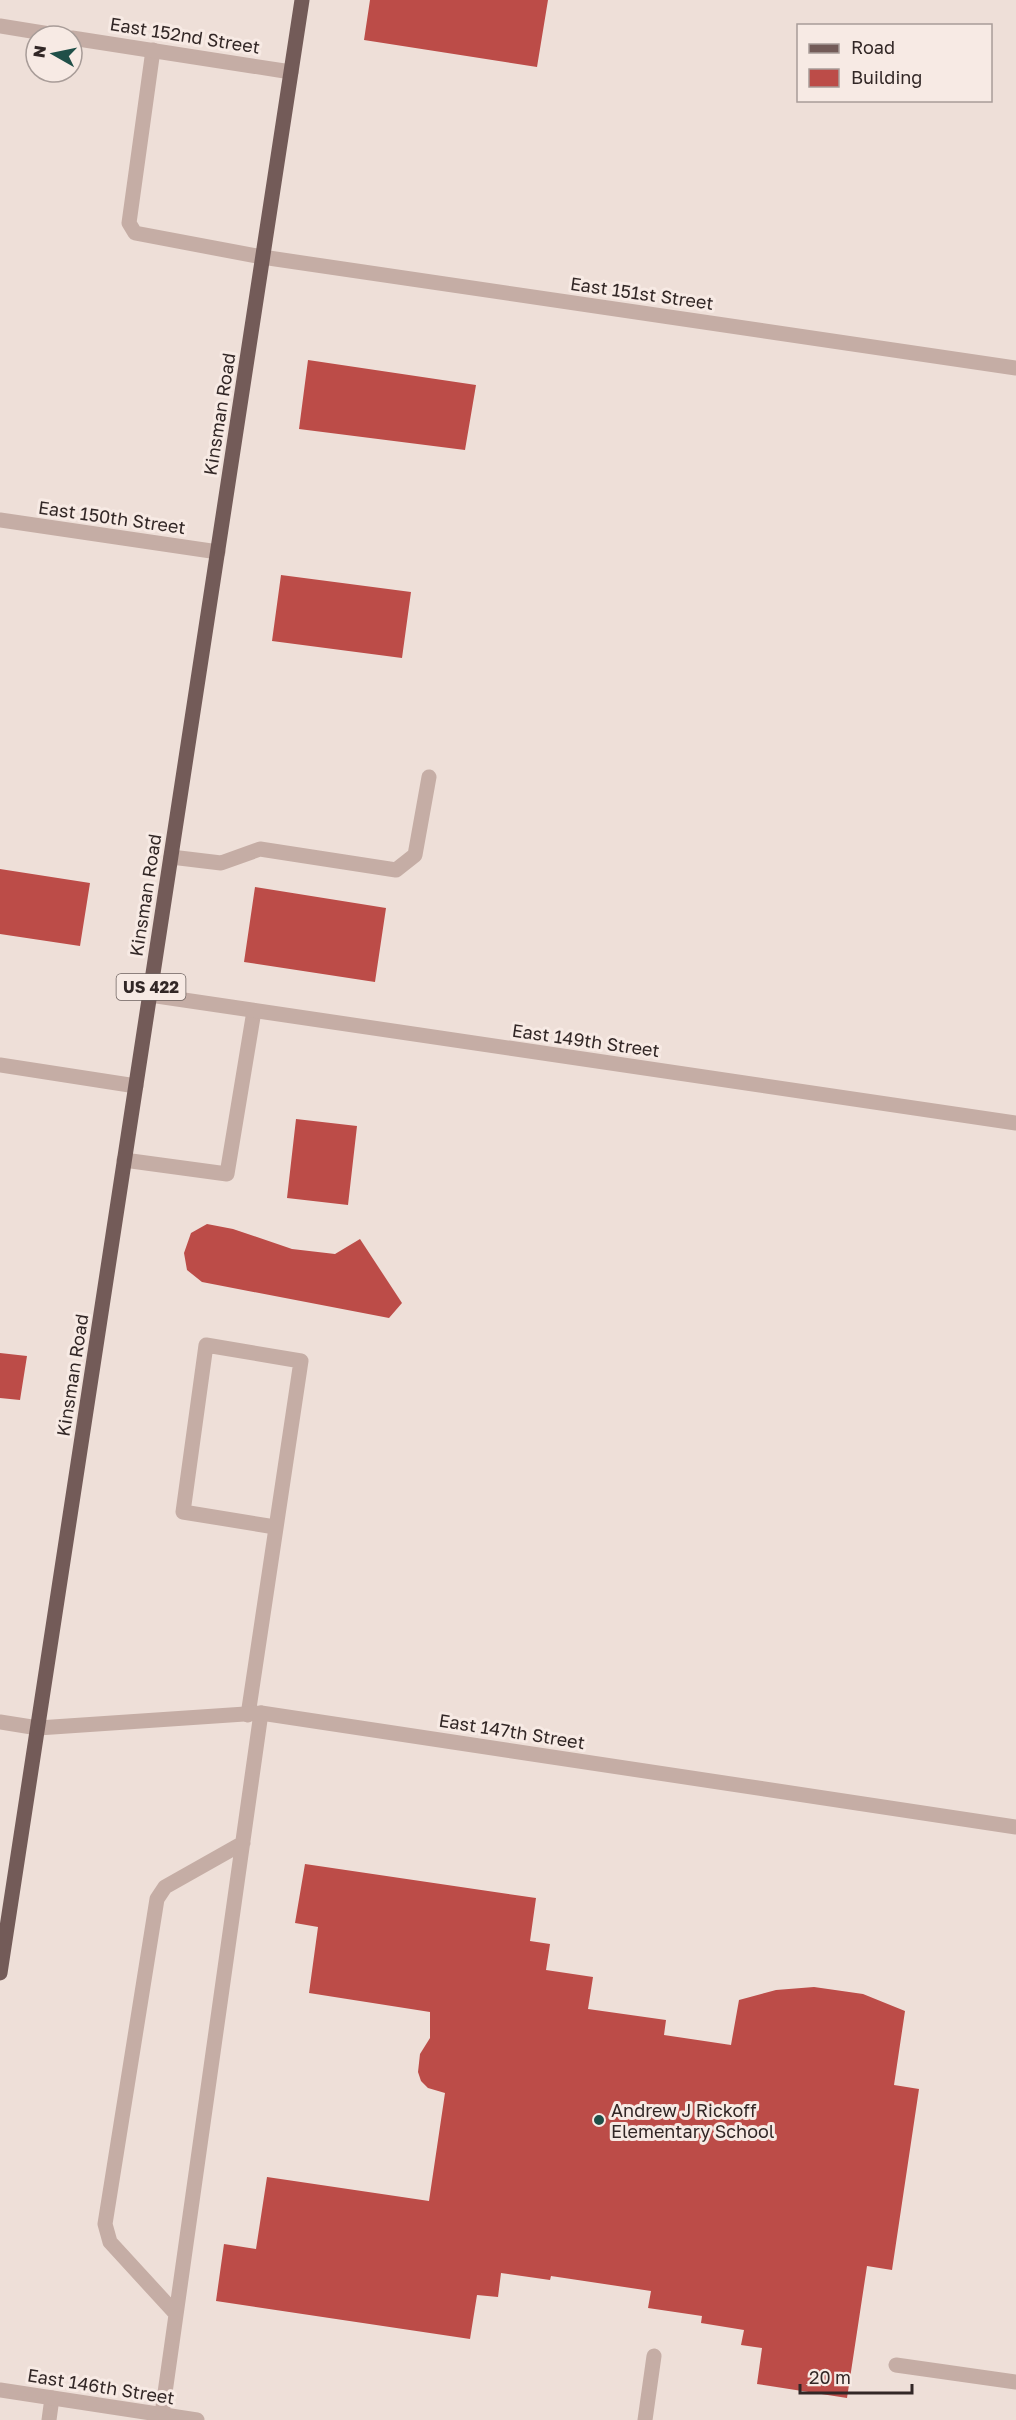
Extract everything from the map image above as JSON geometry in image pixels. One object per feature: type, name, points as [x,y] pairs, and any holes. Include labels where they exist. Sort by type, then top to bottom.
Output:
[{"type":"main road","name":"Kinsman Road","points":[[0,1973],[302,0]]},
{"type":"street","points":[[0,26],[24,30]]},
{"type":"street","name":"East 152nd Street","points":[[84,40],[291,72]]},
{"type":"street","name":"East 151st Street","points":[[153,50],[129,223],[135,233],[262,257],[1016,368]]},
{"type":"street","name":"East 150th Street","points":[[0,520],[218,552]]},
{"type":"street","points":[[171,857],[221,863],[260,849],[396,870],[415,855],[429,777]]},
{"type":"street","name":"East 149th Street","points":[[150,995],[1016,1123]]},
{"type":"street","points":[[124,1160],[227,1174],[254,1011]]},
{"type":"street","points":[[0,1065],[136,1086]]},
{"type":"street","points":[[171,2417],[176,2314],[243,1843],[275,1527],[301,1361],[206,1345],[183,1512],[275,1527]]},
{"type":"street","name":"East 147th Street","points":[[0,1722],[38,1728],[255,1714],[1016,1827]]},
{"type":"street","points":[[176,2314],[110,2242],[105,2224],[157,1899],[165,1887],[243,1843]]},
{"type":"street","points":[[645,2420],[654,2356]]},
{"type":"street","points":[[896,2365],[1016,2382]]},
{"type":"street","name":"East 146th Street","points":[[0,2390],[197,2420]]},
{"type":"street","points":[[49,2420],[52,2398]]},
{"type":"building","points":[[370,0],[548,0],[537,67],[364,40]]},
{"type":"building","points":[[308,360],[476,385],[465,450],[299,429]]},
{"type":"building","points":[[281,575],[411,592],[402,658],[272,641]]},
{"type":"building","points":[[0,869],[90,883],[80,946],[0,934]]},
{"type":"building","points":[[255,887],[386,908],[375,982],[244,962]]},
{"type":"building","points":[[296,1119],[357,1126],[348,1205],[287,1198]]},
{"type":"building","points":[[207,1224],[233,1229],[292,1249],[335,1254],[360,1239],[402,1303],[389,1318],[202,1282],[187,1270],[184,1253],[191,1233]]},
{"type":"building","points":[[0,1353],[27,1356],[20,1400],[0,1398]]},
{"type":"building","points":[[305,1864],[536,1898],[530,1941],[550,1944],[546,1970],[593,1977],[588,2009],[666,2020],[664,2035],[731,2045],[739,2000],[776,1990],[814,1987],[863,1994],[905,2011],[894,2085],[919,2089],[892,2270],[867,2266],[847,2398],[757,2384],[762,2348],[741,2345],[744,2330],[701,2323],[702,2316],[648,2308],[651,2291],[551,2276],[550,2280],[501,2273],[498,2297],[477,2295],[470,2339],[216,2301],[224,2244],[256,2249],[267,2177],[429,2201],[445,2093],[428,2088],[421,2081],[418,2072],[420,2054],[430,2038],[430,2012],[309,1993],[318,1927],[295,1923]]},
{"type":"place","name":"Andrew J Rickoff Elementary School","points":[[599,2120]]}]
